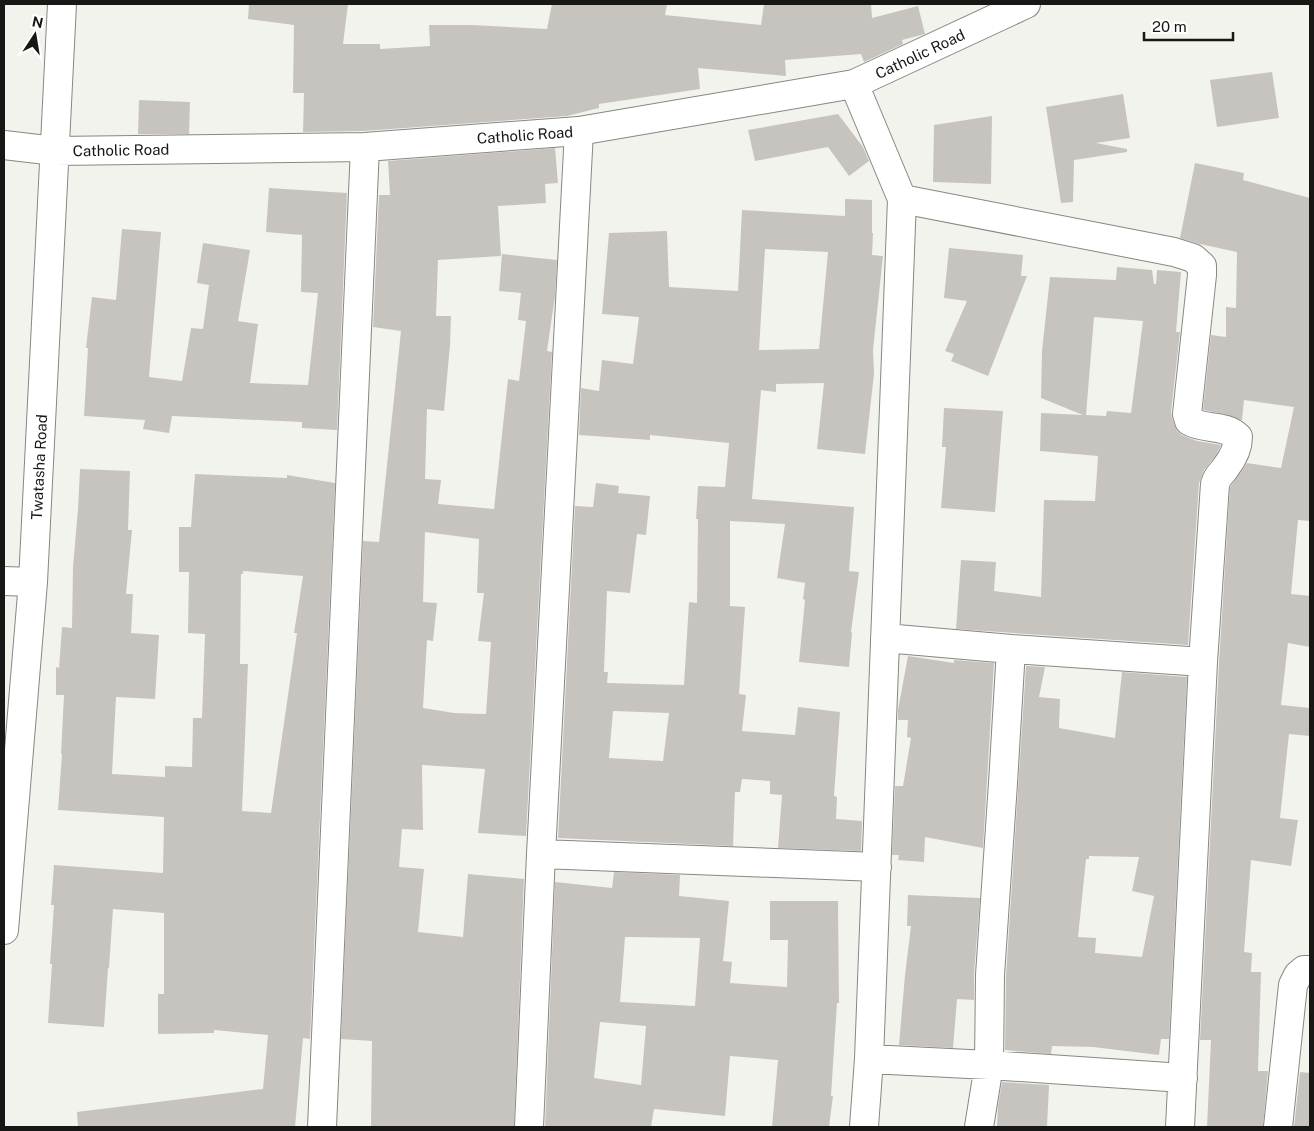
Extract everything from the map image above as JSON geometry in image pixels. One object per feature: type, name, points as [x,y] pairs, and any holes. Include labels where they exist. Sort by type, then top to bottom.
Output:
[{"type":"street","name":"Twatasha Road","points":[[4,930],[33,582],[62,4]]},
{"type":"street","name":"Catholic Road","points":[[4,144],[55,151],[365,147],[579,131],[854,84],[1026,4]]},
{"type":"street","points":[[854,84],[902,199],[877,868],[869,1059],[864,1127]]},
{"type":"street","points":[[529,1127],[541,854],[579,131]]},
{"type":"street","points":[[322,1127],[365,147]]},
{"type":"street","points":[[902,199],[1174,252],[1194,258],[1202,266],[1187,414],[1189,421],[1195,425],[1233,432],[1238,437],[1238,445],[1231,460],[1218,476],[1215,484],[1203,662],[1180,1127]]},
{"type":"street","points":[[4,581],[33,582]]},
{"type":"street","points":[[886,638],[1011,649],[1203,662]]},
{"type":"street","points":[[979,1127],[989,1065],[990,975],[1011,649]]},
{"type":"street","points":[[541,854],[877,868]]},
{"type":"street","points":[[1278,1127],[1293,985],[1298,975],[1304,970],[1310,970]]},
{"type":"street","points":[[869,1059],[1183,1078]]},
{"type":"building","points":[[249,4],[348,4],[343,44],[380,44],[380,49],[430,46],[429,25],[547,29],[552,4],[667,4],[665,15],[761,25],[764,4],[871,4],[872,18],[918,6],[925,34],[902,40],[903,44],[864,62],[861,54],[785,60],[786,76],[698,68],[700,89],[599,104],[599,108],[567,116],[364,131],[303,132],[304,93],[293,93],[294,25],[248,19]]},
{"type":"building","points":[[1272,72],[1279,118],[1217,127],[1210,80]]},
{"type":"building","points":[[1123,94],[1130,138],[1096,143],[1127,149],[1127,152],[1074,160],[1073,202],[1061,203],[1046,107]]},
{"type":"building","points":[[139,100],[190,102],[189,134],[138,134]]},
{"type":"building","points":[[838,114],[863,147],[869,161],[849,176],[828,147],[755,161],[748,130]]},
{"type":"building","points":[[992,116],[991,184],[933,182],[934,125]]},
{"type":"building","points":[[555,148],[558,183],[545,184],[546,203],[498,206],[501,256],[438,260],[436,316],[451,316],[450,345],[444,411],[427,409],[425,479],[441,480],[438,504],[494,509],[508,379],[519,381],[526,321],[518,320],[521,293],[499,291],[502,254],[557,260],[555,296],[547,351],[552,352],[526,836],[478,833],[485,769],[422,765],[423,830],[402,829],[399,867],[424,869],[418,932],[463,937],[468,874],[524,879],[514,1127],[371,1127],[372,1041],[341,1039],[363,541],[379,542],[401,331],[373,327],[379,195],[390,195],[388,161]],"holes":[[[425,532],[479,539],[477,593],[484,593],[478,641],[491,642],[486,714],[454,713],[423,708],[427,640],[433,641],[437,603],[423,602]]]},
{"type":"building","points":[[1195,163],[1244,173],[1243,180],[1310,198],[1310,521],[1298,520],[1291,594],[1310,596],[1310,647],[1288,643],[1281,705],[1310,708],[1310,736],[1289,734],[1280,818],[1298,820],[1291,866],[1251,860],[1244,952],[1252,953],[1251,972],[1261,972],[1258,1071],[1268,1071],[1263,1127],[1207,1127],[1211,1040],[1200,1040],[1230,487],[1247,463],[1281,468],[1294,407],[1244,400],[1242,420],[1225,414],[1203,410],[1211,335],[1226,337],[1226,307],[1236,308],[1237,252],[1180,238]]},
{"type":"building","points":[[269,188],[347,193],[337,430],[302,428],[302,422],[172,416],[169,433],[143,429],[145,420],[84,416],[88,348],[86,348],[92,297],[116,300],[122,229],[161,232],[149,377],[182,381],[191,328],[203,329],[209,285],[197,283],[203,243],[250,250],[238,321],[258,324],[250,383],[308,385],[318,293],[301,292],[302,235],[266,232]]},
{"type":"building","points":[[845,199],[872,200],[872,255],[883,256],[873,350],[874,374],[865,454],[817,449],[824,383],[776,384],[776,392],[761,390],[752,499],[854,507],[849,571],[859,572],[851,632],[849,667],[799,662],[805,583],[777,578],[785,524],[730,521],[730,606],[745,607],[739,694],[746,695],[742,731],[795,735],[798,707],[840,712],[834,796],[837,797],[836,819],[862,821],[861,851],[778,848],[782,795],[770,794],[770,781],[742,779],[740,792],[735,792],[733,846],[558,838],[575,506],[593,507],[596,483],[619,486],[618,493],[650,496],[646,535],[637,534],[630,593],[607,591],[604,672],[608,672],[607,683],[684,685],[689,602],[697,603],[698,519],[696,519],[698,486],[725,487],[729,443],[650,435],[650,440],[579,435],[581,388],[599,391],[602,360],[633,364],[639,317],[602,314],[609,233],[667,231],[669,287],[738,291],[742,210],[845,216]],"holes":[[[765,249],[828,252],[819,349],[759,350]],[[613,711],[669,713],[663,761],[609,758]]]},
{"type":"building","points":[[949,248],[1023,255],[1021,276],[1027,276],[988,376],[951,361],[954,354],[945,351],[967,301],[944,298]]},
{"type":"building","points":[[1117,267],[1152,270],[1154,284],[1156,284],[1157,270],[1181,272],[1176,332],[1180,332],[1171,412],[1172,418],[1177,431],[1182,435],[1197,441],[1221,445],[1204,470],[1199,483],[1188,645],[956,629],[961,560],[996,562],[994,591],[1041,597],[1044,500],[1095,501],[1098,456],[1040,451],[1041,413],[1083,415],[1041,398],[1042,351],[1050,277],[1116,280]],"holes":[[[1094,317],[1143,321],[1131,413],[1107,411],[1106,416],[1086,415]]]},
{"type":"building","points":[[944,408],[1003,411],[995,512],[941,508],[946,447],[942,447]]},
{"type":"building","points":[[80,469],[130,471],[128,530],[132,530],[126,594],[133,594],[131,633],[159,635],[155,699],[116,697],[112,774],[165,777],[165,766],[192,767],[193,718],[202,718],[205,634],[188,633],[189,572],[179,572],[179,527],[191,527],[195,474],[287,478],[287,475],[335,483],[310,1039],[303,1038],[295,1127],[78,1127],[77,1112],[263,1089],[268,1035],[214,1030],[214,1033],[158,1034],[158,994],[164,994],[164,913],[113,909],[104,1027],[48,1023],[52,964],[50,964],[54,905],[51,905],[54,865],[163,873],[164,817],[58,810],[64,695],[56,695],[56,667],[59,668],[62,627],[72,628],[73,567]],"holes":[[[243,571],[303,576],[294,633],[297,633],[271,813],[242,811],[248,664],[240,664],[241,574],[243,574]]]},
{"type":"building","points":[[908,656],[954,663],[954,660],[994,663],[983,848],[925,837],[924,862],[898,860],[899,855],[892,855],[895,786],[903,786],[911,738],[907,737],[908,720],[898,720],[898,710]]},
{"type":"building","points":[[1026,666],[1045,667],[1039,697],[1060,699],[1059,728],[1115,738],[1122,672],[1187,677],[1169,1039],[1161,1039],[1159,1055],[1093,1047],[1052,1046],[1051,1054],[1005,1050],[1006,976]],"holes":[[[1089,856],[1139,857],[1132,891],[1154,896],[1142,957],[1095,953],[1096,938],[1078,937],[1086,859],[1089,859]]]},
{"type":"building","points":[[614,872],[680,875],[679,896],[729,901],[723,961],[732,962],[730,983],[787,987],[788,940],[770,940],[770,901],[838,901],[839,1003],[837,1003],[831,1096],[833,1096],[829,1127],[772,1127],[778,1060],[730,1056],[725,1116],[654,1109],[651,1127],[545,1127],[555,882],[612,888]],"holes":[[[625,937],[700,938],[695,1006],[620,1002]],[[600,1022],[646,1026],[641,1085],[594,1078]]]},
{"type":"building","points":[[908,895],[980,898],[974,974],[974,1000],[957,999],[953,1048],[899,1045],[911,926],[907,926]]},
{"type":"building","points":[[1300,1072],[1310,1073],[1310,1127],[1294,1127]]},
{"type":"building","points":[[1002,1082],[1049,1085],[1047,1127],[997,1127]]}]
